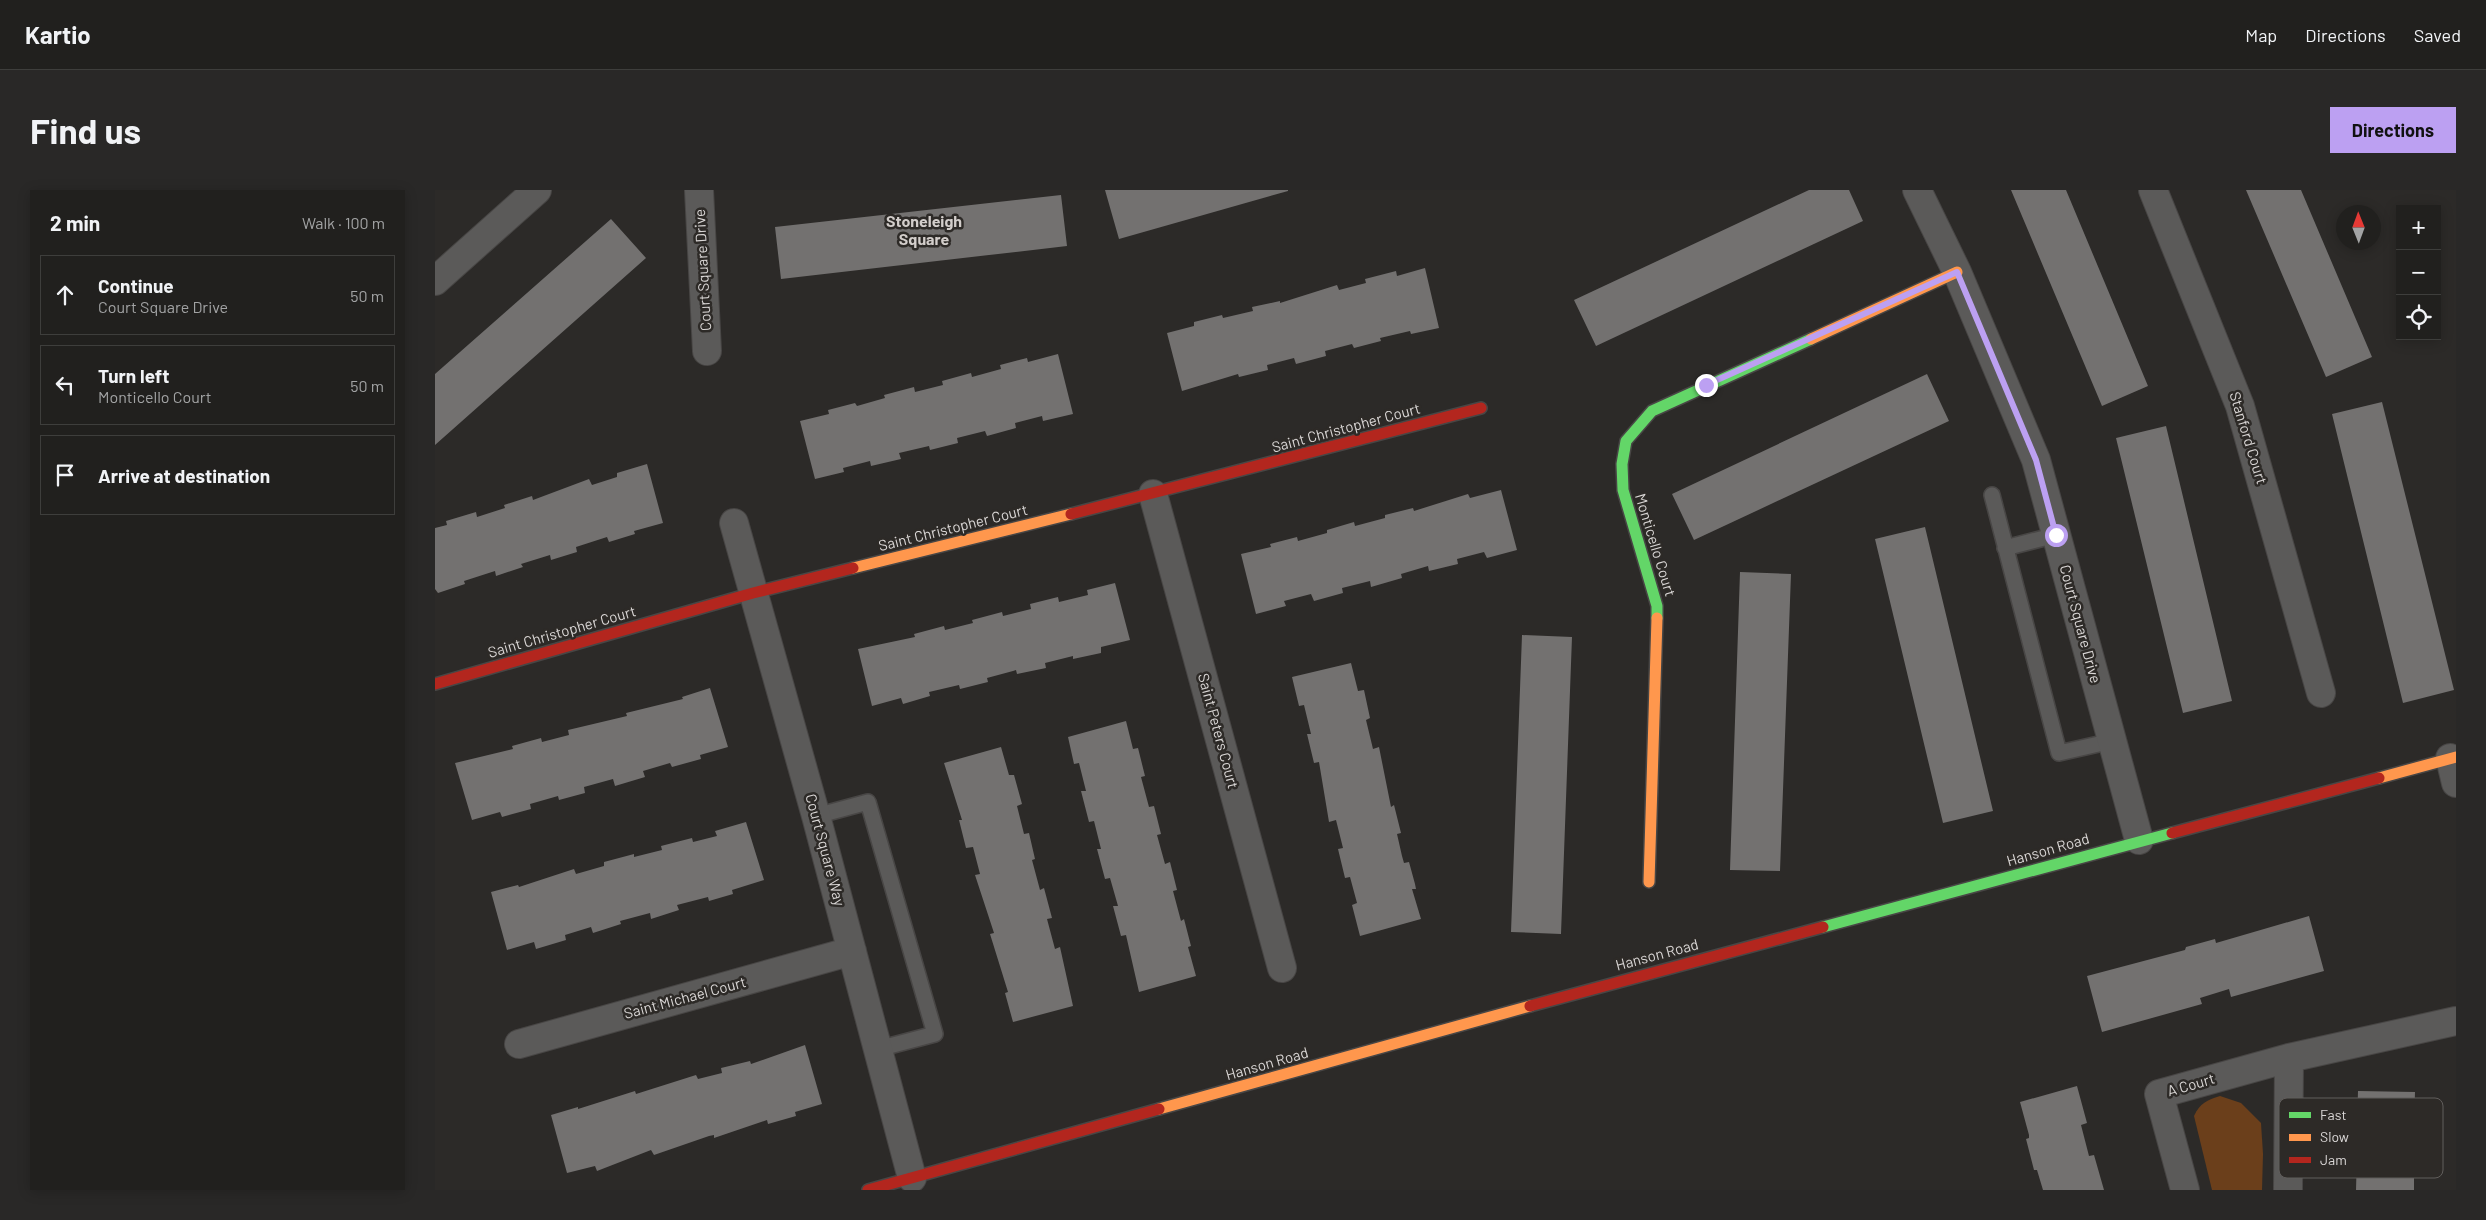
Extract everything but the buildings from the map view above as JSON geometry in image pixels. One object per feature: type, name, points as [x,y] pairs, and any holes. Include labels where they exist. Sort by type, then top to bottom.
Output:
[{"type":"street","points":[[435,281],[537,190]]},
{"type":"street","name":"Court Square Drive","points":[[699,190],[707,351]]},
{"type":"street","name":"Court Square Drive","points":[[1917,190],[1957,272],[2036,460],[2139,840]]},
{"type":"street","name":"Stanford Court","points":[[2153,190],[2240,406],[2321,693]]},
{"type":"street","name":"Monticello Court","points":[[1649,882],[1657,606],[1623,490],[1622,464],[1626,441],[1652,410],[1957,272]]},
{"type":"street","name":"Saint Christopher Court","points":[[435,684],[753,593],[1153,494],[1481,408]]},
{"type":"street","name":"Saint Peters Court","points":[[1153,494],[1282,968]]},
{"type":"street","name":"Court Square Way","points":[[734,522],[816,816],[912,1178]]},
{"type":"street","name":"Hanson Road","points":[[868,1190],[1606,984],[1982,885],[2139,840],[2454,766]]},
{"type":"street","name":"Saint Michael Court","points":[[519,1044],[852,952]]},
{"type":"street","name":"A Court","points":[[2185,1190],[2159,1094],[2289,1058],[2456,1021]]},
{"type":"street","points":[[2289,1058],[2289,1098]]},
{"type":"lane","points":[[1992,495],[2059,753],[2112,740]]},
{"type":"lane","points":[[2005,548],[2056,535]]},
{"type":"lane","points":[[816,816],[869,802],[935,1034],[878,1049]]},
{"type":"shaded area","points":[[2220,1096],[2241,1103],[2261,1123],[2263,1154],[2262,1190],[2212,1190],[2194,1116],[2204,1103]]},
{"type":"traffic: fast","points":[[1657,618],[1657,606],[1623,490],[1622,464],[1626,441],[1652,411],[1811,339]]},
{"type":"traffic: fast","points":[[1823,927],[2172,833]]},
{"type":"traffic: slow","points":[[1811,339],[1957,272]]},
{"type":"traffic: slow","points":[[853,568],[1071,514]]},
{"type":"traffic: slow","points":[[1649,882],[1657,618]]},
{"type":"traffic: slow","points":[[2379,778],[2456,757]]},
{"type":"traffic: slow","points":[[1159,1109],[1530,1006]]},
{"type":"traffic: jam","points":[[1071,514],[1481,408]]},
{"type":"traffic: jam","points":[[435,684],[753,593],[853,568]]},
{"type":"traffic: jam","points":[[2172,833],[2379,778]]},
{"type":"traffic: jam","points":[[1530,1006],[1823,927]]},
{"type":"traffic: jam","points":[[868,1190],[1159,1109]]},
{"type":"district","name":"Stoneleigh Square","points":[[924,230]]},
{"type":"route","points":[[1706,385],[1957,272],[2036,460],[2056,535]]}]
